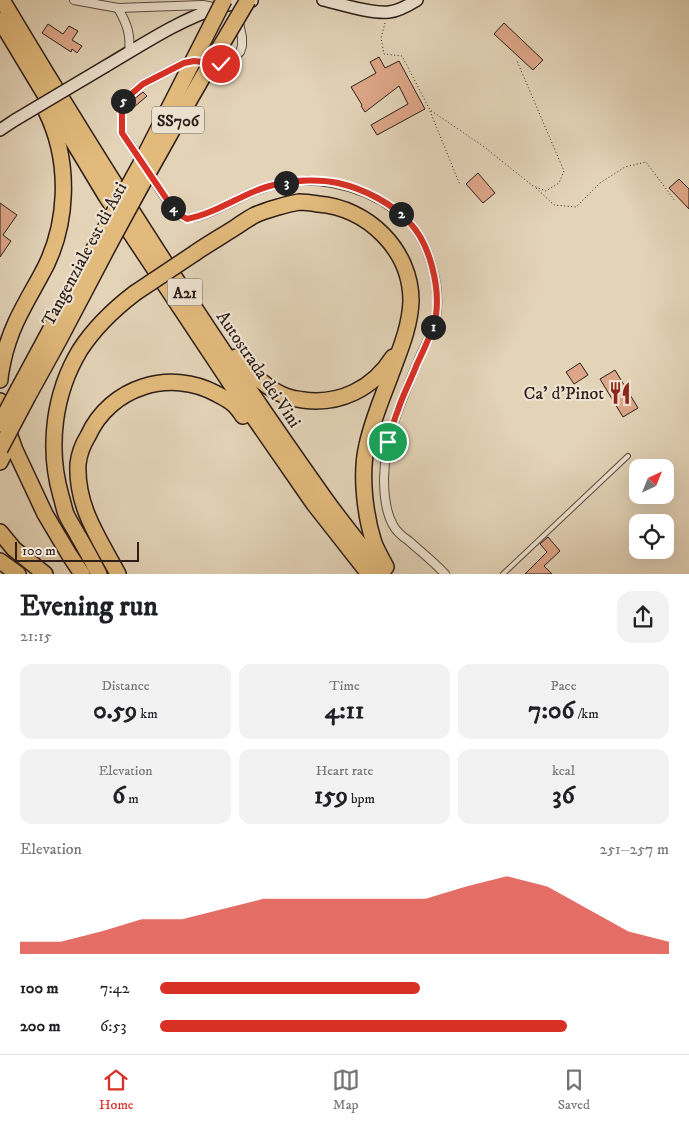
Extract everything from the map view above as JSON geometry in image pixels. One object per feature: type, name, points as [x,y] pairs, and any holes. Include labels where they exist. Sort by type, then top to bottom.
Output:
[{"type":"highway","name":"Autostrada dei Vini","points":[[2,0],[66,108],[140,225],[247,386],[324,497],[383,574]]},
{"type":"highway","name":"Tangenziale est di Asti","points":[[106,238],[147,174],[209,64],[232,3]]},
{"type":"highway","name":"Tangenziale est di Asti","points":[[0,424],[19,390],[54,337],[106,238],[140,165],[232,3]]},
{"type":"highway","name":"Autostrada dei Vini","points":[[0,20],[106,196],[237,393],[314,504],[369,574]]},
{"type":"highway","points":[[0,34],[47,112],[61,157],[63,180],[63,206],[51,256],[15,323],[6,348],[19,390],[0,411]]},
{"type":"highway","points":[[99,574],[66,514],[54,464],[54,433],[58,405],[68,374],[81,349],[98,326],[135,293],[255,215],[300,202],[326,204],[348,210],[370,223],[387,238],[399,255],[407,275],[411,299],[409,320],[405,337],[376,412],[366,447],[364,476],[369,525],[374,544],[391,574]]},
{"type":"highway","points":[[140,225],[158,239],[238,360],[257,378],[275,391],[292,398],[315,402],[336,400],[356,392],[373,380],[390,361],[405,337]]},
{"type":"highway","points":[[118,574],[85,512],[79,490],[78,463],[92,426],[106,408],[124,396],[149,385],[170,382],[188,384],[207,389],[233,404],[272,455],[314,504]]},
{"type":"highway","name":"Tangenziale est di Asti","points":[[1,455],[19,390]]},
{"type":"highway","points":[[0,401],[6,426],[15,450],[45,514],[82,574]]},
{"type":"highway","points":[[0,532],[14,549],[45,574]]},
{"type":"highway","points":[[84,546],[106,574]]},
{"type":"highway","points":[[0,561],[18,574]]},
{"type":"street","points":[[74,0],[118,8],[203,5],[255,0]]},
{"type":"street","points":[[323,0],[378,12],[399,10],[417,0]]},
{"type":"street","points":[[0,130],[160,34],[185,21],[232,3]]},
{"type":"street","points":[[232,3],[237,14],[242,37],[240,52],[221,64],[194,61],[184,63],[143,84],[122,102],[122,133],[170,204],[177,213],[187,219],[200,216],[255,191],[278,184],[315,180],[338,183],[374,197],[396,210],[411,224],[427,252],[434,274],[437,299],[436,316],[431,333],[398,410],[388,442],[384,466],[385,501],[388,515],[394,527],[445,574]]},
{"type":"street","points":[[118,8],[129,31],[129,53]]},
{"type":"lane","points":[[503,574],[628,456]]},
{"type":"path","points":[[389,12],[380,38],[384,54],[402,56],[430,110],[460,185]]},
{"type":"path","points":[[517,62],[564,171],[559,183],[546,191],[533,186]]},
{"type":"path","points":[[430,110],[483,146],[554,205],[576,207],[600,184],[625,167],[646,162],[675,200]]},
{"type":"building","points":[[504,23],[543,60],[533,70],[494,34]]},
{"type":"building","points":[[48,24],[63,34],[69,26],[78,31],[72,40],[82,46],[77,53],[72,49],[71,52],[42,33]]},
{"type":"building","points":[[379,57],[385,68],[399,61],[425,109],[377,135],[371,125],[408,104],[399,86],[365,112],[361,106],[351,87],[376,73],[370,62]]},
{"type":"building","points":[[143,92],[147,96],[133,108],[129,103]]},
{"type":"building","points":[[478,173],[495,193],[483,203],[466,184]]},
{"type":"building","points":[[679,179],[689,189],[689,209],[669,188]]},
{"type":"building","points":[[0,203],[17,215],[3,235],[11,241],[0,257]]},
{"type":"building","points":[[580,363],[588,375],[574,384],[566,372]]},
{"type":"building","points":[[615,370],[638,408],[623,417],[600,379]]},
{"type":"building","points":[[548,537],[560,551],[544,566],[552,574],[525,574],[547,552],[540,544]]},
{"type":"place","name":"Ca' d'Pinot","points":[[620,393]]},
{"type":"route","points":[[221,64],[194,61],[184,63],[143,84],[122,102],[122,133],[170,204],[177,213],[187,219],[200,216],[255,191],[278,184],[315,180],[338,183],[374,197],[396,210],[411,224],[427,252],[434,274],[437,299],[436,316],[431,333],[398,410],[388,442]]}]
